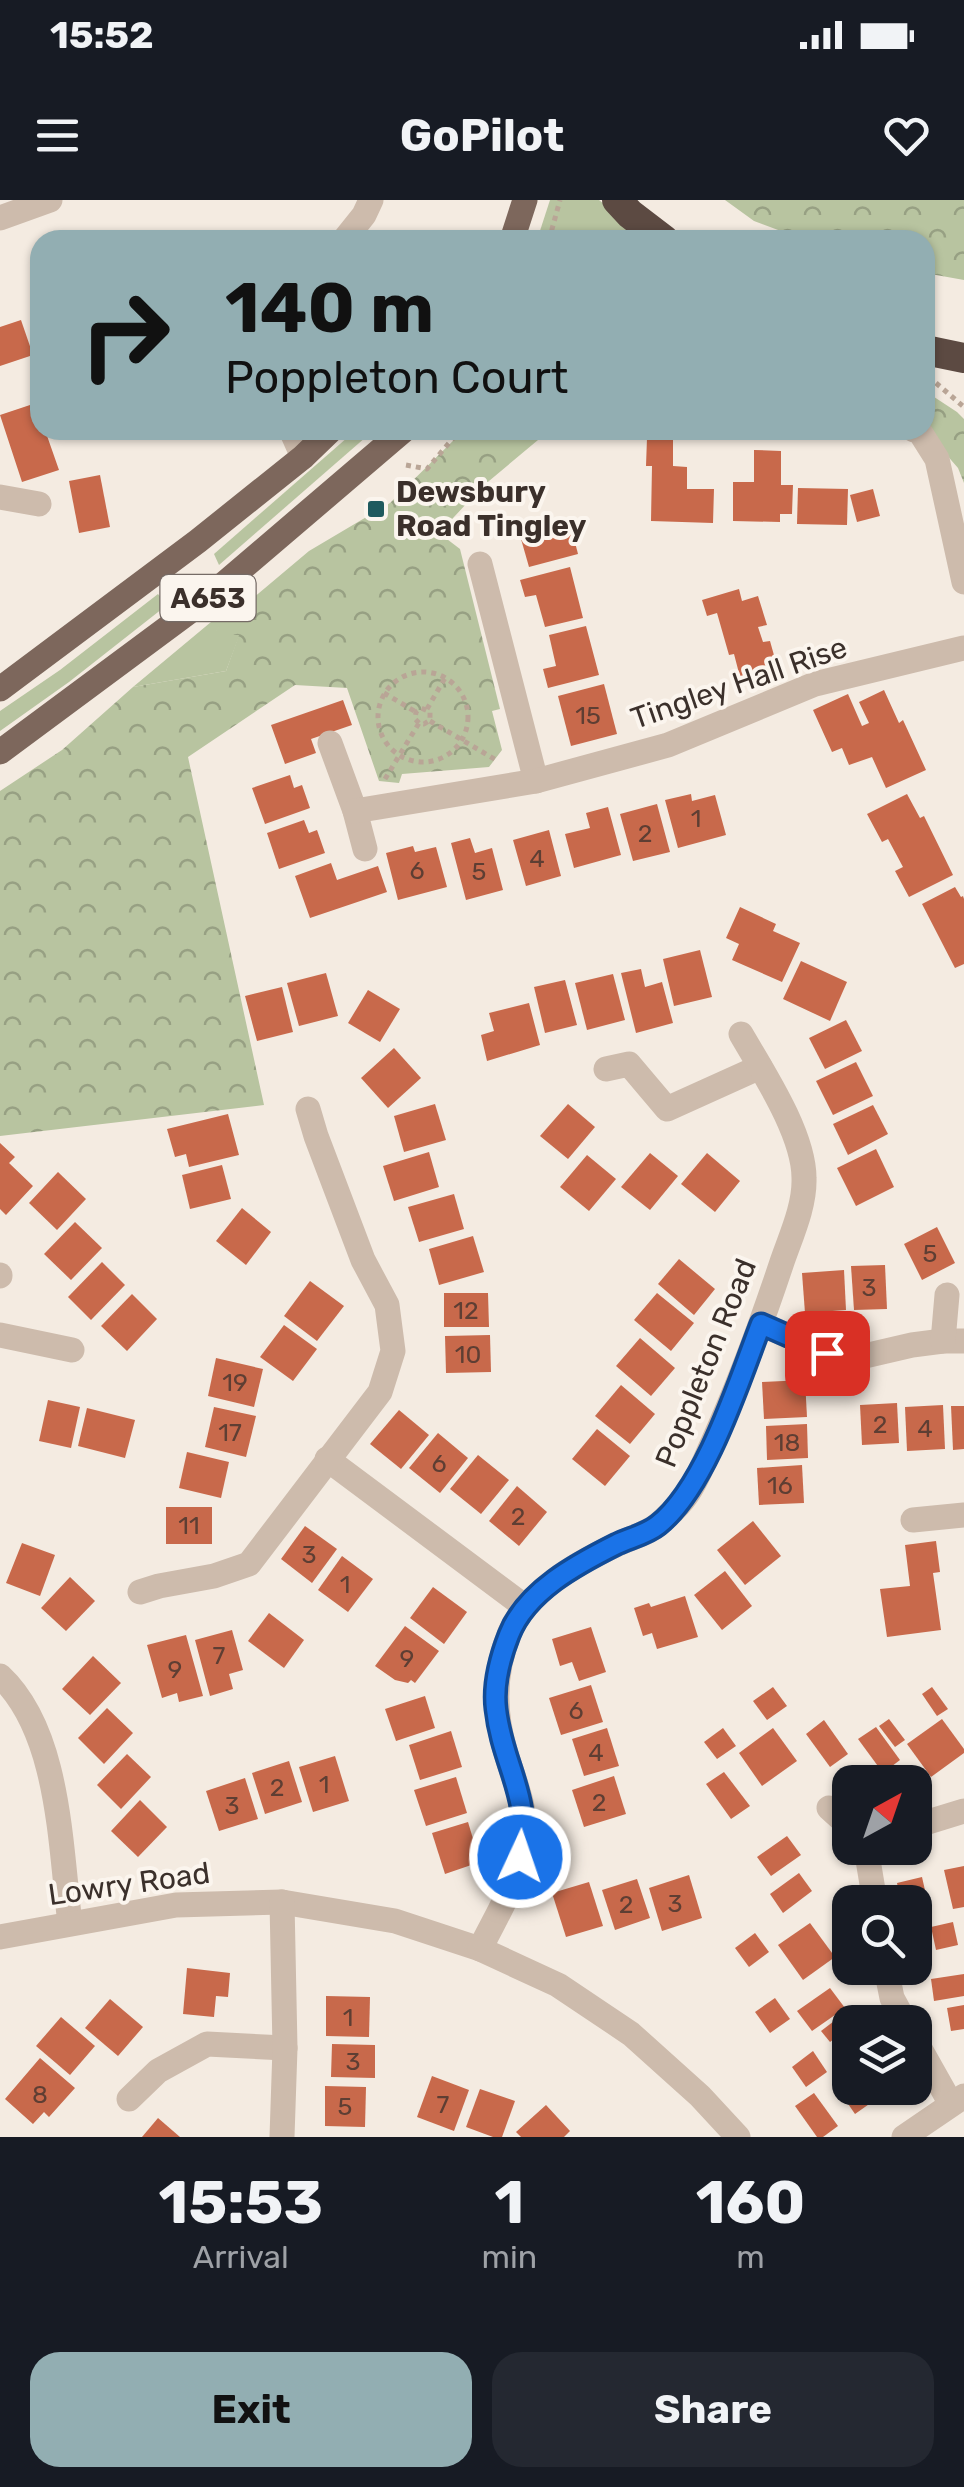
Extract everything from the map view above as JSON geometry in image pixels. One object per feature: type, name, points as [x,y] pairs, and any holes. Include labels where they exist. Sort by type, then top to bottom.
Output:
[{"type":"highway","points":[[617,200],[651,230]]},
{"type":"highway","points":[[935,363],[964,358]]},
{"type":"main road","points":[[515,230],[525,200]]},
{"type":"main road","name":"A653","points":[[0,689],[198,541],[320,440]]},
{"type":"main road","name":"A653","points":[[0,752],[206,600],[392,440]]},
{"type":"street","points":[[0,218],[50,200]]},
{"type":"street","points":[[352,230],[371,200]]},
{"type":"street","points":[[294,440],[302,457]]},
{"type":"street","points":[[925,440],[938,459],[964,582]]},
{"type":"street","points":[[0,497],[38,504]]},
{"type":"street","points":[[480,564],[534,782]]},
{"type":"street","name":"Tingley Hall Rise","points":[[361,810],[534,782],[668,746],[815,684],[964,648]]},
{"type":"street","points":[[330,743],[361,810],[365,849]]},
{"type":"street","name":"Poppleton Road","points":[[480,1949],[515,1878],[524,1837],[521,1798],[504,1748],[496,1707],[498,1668],[510,1632],[524,1606],[576,1567],[656,1527],[686,1496],[723,1421],[798,1214],[804,1178],[798,1144],[741,1034]]},
{"type":"street","points":[[606,1069],[629,1064],[666,1108],[760,1067]]},
{"type":"street","points":[[140,1592],[214,1576],[248,1564],[380,1392],[393,1351],[387,1305],[303,1138],[308,1109]]},
{"type":"street","points":[[761,1324],[827,1353],[856,1358],[954,1341],[947,1295]]},
{"type":"street","points":[[0,1335],[62,1347]]},
{"type":"street","points":[[327,1459],[524,1606]]},
{"type":"street","points":[[913,1520],[964,1515]]},
{"type":"street","points":[[0,1676],[13,1688],[34,1723],[51,1770],[70,1923]]},
{"type":"street","points":[[829,1808],[832,1811]]},
{"type":"street","points":[[932,1821],[964,1811]]},
{"type":"street","points":[[282,1902],[282,2137]]},
{"type":"street","name":"Lowry Road","points":[[0,1937],[176,1904],[282,1902],[395,1921],[480,1949],[558,1985],[630,2034],[700,2096],[738,2137]]},
{"type":"street","points":[[130,2099],[158,2071],[207,2044],[285,2048]]},
{"type":"street","points":[[904,2137],[957,2100],[932,2064]]},
{"type":"path","points":[[551,230],[560,200]]},
{"type":"path","points":[[935,374],[964,408]]},
{"type":"path","points":[[421,672],[445,678],[459,690],[465,703],[466,731],[448,754],[435,760],[419,762],[400,755],[383,738],[378,723],[384,694],[406,675],[421,672]]},
{"type":"path","points":[[427,709],[445,678]]},
{"type":"path","points":[[384,694],[416,712]]},
{"type":"path","points":[[427,709],[430,721],[419,723],[415,720],[416,712],[427,709]]},
{"type":"path","points":[[430,721],[534,782]]},
{"type":"path","points":[[361,810],[419,723]]},
{"type":"green space","points":[[550,200],[599,200],[636,230],[540,230]]},
{"type":"green space","points":[[725,200],[964,200],[964,280],[935,275],[935,230],[778,230],[754,221]]},
{"type":"green space","points":[[935,398],[964,419],[964,483],[958,468],[934,440]]},
{"type":"green space","points":[[345,440],[363,440],[219,565],[214,554]]},
{"type":"green space","points":[[454,440],[538,440],[483,486],[439,533],[460,549],[500,709],[492,711],[502,750],[489,767],[402,774],[399,783],[379,781],[347,688],[295,685],[188,757],[264,1105],[0,1136],[0,791],[62,750],[133,687],[226,671],[239,635],[215,630],[309,551],[390,503]]},
{"type":"green space","points":[[158,594],[167,605],[0,731],[0,711]]},
{"type":"green space","points":[[223,612],[232,617],[216,630],[240,634],[226,671],[133,687]]},
{"type":"building","points":[[21,320],[30,356],[0,366],[0,327]]},
{"type":"building","points":[[30,405],[30,440],[48,440],[59,470],[22,482],[0,415]]},
{"type":"building","points":[[647,440],[673,440],[673,466],[687,467],[687,489],[714,489],[713,523],[651,521],[652,466],[646,466]]},
{"type":"building","points":[[754,450],[781,451],[781,485],[793,485],[792,514],[780,514],[780,522],[733,521],[733,482],[754,482]]},
{"type":"building","points":[[100,475],[110,527],[79,533],[69,481]]},
{"type":"building","points":[[798,488],[848,489],[847,525],[797,524]]},
{"type":"building","points":[[873,489],[880,516],[857,522],[850,495]]},
{"type":"building","points":[[569,519],[578,554],[529,567],[519,532]]},
{"type":"building","points":[[570,567],[583,618],[545,627],[536,595],[525,597],[520,580]]},
{"type":"building","points":[[739,589],[742,601],[758,596],[767,625],[758,627],[763,642],[770,641],[777,666],[740,677],[717,613],[707,616],[702,600]]},
{"type":"building","points":[[586,626],[599,675],[548,688],[543,669],[556,666],[549,635]]},
{"type":"building","points":[[604,684],[617,734],[571,746],[558,696]]},
{"type":"building","points":[[884,690],[926,770],[886,788],[872,757],[849,765],[842,748],[832,752],[813,710],[848,694],[862,726],[869,723],[859,702]]},
{"type":"building","points":[[343,700],[352,725],[311,739],[316,753],[285,764],[271,725]]},
{"type":"building","points":[[290,775],[294,788],[302,785],[310,808],[265,824],[252,788]]},
{"type":"building","points":[[691,794],[692,801],[715,795],[726,835],[678,848],[665,800]]},
{"type":"building","points":[[907,794],[920,818],[924,816],[953,875],[909,897],[895,871],[903,867],[888,839],[882,842],[867,814]]},
{"type":"building","points":[[657,804],[670,852],[633,861],[620,814]]},
{"type":"building","points":[[608,807],[621,855],[574,868],[565,834],[590,828],[586,813]]},
{"type":"building","points":[[304,820],[309,833],[317,830],[325,853],[279,869],[267,833]]},
{"type":"building","points":[[549,830],[561,876],[526,886],[513,840]]},
{"type":"building","points":[[470,838],[475,853],[492,848],[503,890],[466,900],[451,843]]},
{"type":"building","points":[[413,846],[415,852],[436,847],[447,887],[398,900],[386,853]]},
{"type":"building","points":[[331,863],[337,880],[378,866],[387,892],[310,918],[295,876]]},
{"type":"building","points":[[955,887],[964,899],[964,964],[955,968],[922,904]]},
{"type":"building","points":[[740,907],[776,924],[773,931],[800,943],[782,982],[732,960],[739,944],[726,938]]},
{"type":"building","points":[[700,950],[712,997],[674,1006],[663,959]]},
{"type":"building","points":[[801,961],[847,982],[830,1021],[783,999]]},
{"type":"building","points":[[641,969],[645,987],[662,982],[673,1023],[636,1033],[621,973]]},
{"type":"building","points":[[326,973],[338,1016],[299,1026],[287,983]]},
{"type":"building","points":[[613,974],[625,1020],[587,1030],[575,983]]},
{"type":"building","points":[[565,980],[577,1025],[545,1033],[534,987]]},
{"type":"building","points":[[282,987],[293,1032],[257,1041],[245,996]]},
{"type":"building","points":[[368,990],[400,1009],[380,1042],[348,1023]]},
{"type":"building","points":[[529,1003],[540,1045],[487,1061],[481,1035],[494,1031],[489,1013]]},
{"type":"building","points":[[846,1020],[862,1051],[825,1069],[809,1038]]},
{"type":"building","points":[[394,1048],[421,1078],[388,1108],[361,1078]]},
{"type":"building","points":[[856,1062],[873,1096],[833,1115],[816,1081]]},
{"type":"building","points":[[435,1104],[446,1140],[404,1152],[394,1116]]},
{"type":"building","points":[[568,1104],[595,1127],[568,1159],[540,1136]]},
{"type":"building","points":[[873,1105],[888,1134],[848,1155],[833,1124]]},
{"type":"building","points":[[228,1114],[239,1155],[189,1167],[186,1154],[175,1157],[167,1129]]},
{"type":"building","points":[[0,1143],[15,1157],[9,1163],[33,1186],[6,1215],[0,1209]]},
{"type":"building","points":[[876,1149],[894,1187],[856,1206],[837,1168]]},
{"type":"building","points":[[429,1152],[439,1187],[394,1201],[383,1166]]},
{"type":"building","points":[[650,1153],[678,1176],[650,1210],[621,1187]]},
{"type":"building","points":[[707,1153],[740,1181],[715,1212],[681,1184]]},
{"type":"building","points":[[587,1155],[616,1179],[589,1211],[560,1187]]},
{"type":"building","points":[[222,1165],[231,1199],[190,1209],[182,1175]]},
{"type":"building","points":[[58,1172],[86,1199],[57,1230],[29,1203]]},
{"type":"building","points":[[454,1194],[464,1229],[419,1242],[408,1207]]},
{"type":"building","points":[[242,1208],[271,1232],[246,1265],[216,1241]]},
{"type":"building","points":[[75,1222],[102,1248],[71,1280],[44,1254]]},
{"type":"building","points":[[937,1227],[955,1263],[922,1280],[904,1244]]},
{"type":"building","points":[[473,1236],[484,1272],[439,1285],[429,1249]]},
{"type":"building","points":[[679,1259],[715,1289],[694,1315],[658,1284]]},
{"type":"building","points":[[102,1262],[125,1285],[91,1320],[68,1297]]},
{"type":"building","points":[[885,1265],[887,1309],[854,1310],[851,1266]]},
{"type":"building","points":[[844,1270],[846,1310],[805,1313],[802,1273]]},
{"type":"building","points":[[310,1281],[344,1306],[317,1341],[284,1316]]},
{"type":"building","points":[[444,1293],[488,1293],[489,1327],[444,1327]]},
{"type":"building","points":[[657,1293],[694,1323],[671,1351],[634,1320]]},
{"type":"building","points":[[132,1294],[157,1319],[127,1351],[101,1326]]},
{"type":"building","points":[[284,1325],[317,1349],[293,1381],[260,1357]]},
{"type":"building","points":[[490,1335],[491,1372],[446,1373],[445,1336]]},
{"type":"building","points":[[640,1338],[675,1368],[651,1396],[616,1366]]},
{"type":"building","points":[[216,1358],[263,1369],[254,1407],[208,1396]]},
{"type":"building","points":[[805,1380],[807,1417],[764,1419],[762,1382]]},
{"type":"building","points":[[621,1385],[655,1414],[630,1444],[595,1416]]},
{"type":"building","points":[[48,1400],[80,1407],[71,1448],[39,1441]]},
{"type":"building","points":[[897,1403],[899,1443],[862,1445],[860,1405]]},
{"type":"building","points":[[943,1405],[945,1449],[907,1451],[905,1407]]},
{"type":"building","points":[[951,1406],[964,1406],[964,1449],[953,1450]]},
{"type":"building","points":[[214,1407],[256,1416],[246,1457],[205,1447]]},
{"type":"building","points":[[87,1408],[135,1420],[125,1458],[78,1446]]},
{"type":"building","points":[[399,1410],[429,1435],[401,1469],[370,1444]]},
{"type":"building","points":[[807,1424],[808,1458],[767,1460],[766,1426]]},
{"type":"building","points":[[597,1429],[630,1456],[605,1486],[572,1459]]},
{"type":"building","points":[[438,1433],[468,1458],[440,1493],[409,1468]]},
{"type":"building","points":[[187,1452],[229,1462],[221,1498],[179,1488]]},
{"type":"building","points":[[478,1455],[509,1480],[481,1514],[450,1489]]},
{"type":"building","points":[[802,1465],[804,1503],[759,1505],[757,1468]]},
{"type":"building","points":[[517,1486],[547,1512],[519,1546],[489,1521]]},
{"type":"building","points":[[166,1507],[212,1507],[212,1544],[166,1544]]},
{"type":"building","points":[[753,1521],[781,1556],[745,1585],[717,1550]]},
{"type":"building","points":[[305,1526],[337,1549],[312,1583],[281,1559]]},
{"type":"building","points":[[936,1541],[940,1572],[933,1573],[941,1630],[887,1637],[880,1589],[910,1586],[905,1545]]},
{"type":"building","points":[[22,1543],[55,1555],[40,1596],[6,1583]]},
{"type":"building","points":[[342,1556],[373,1579],[348,1612],[318,1590]]},
{"type":"building","points":[[725,1571],[752,1606],[722,1630],[694,1595]]},
{"type":"building","points":[[70,1577],[95,1601],[66,1631],[41,1608]]},
{"type":"building","points":[[433,1587],[467,1612],[444,1644],[410,1618]]},
{"type":"building","points":[[685,1596],[698,1637],[657,1649],[652,1633],[643,1636],[634,1608]]},
{"type":"building","points":[[269,1613],[304,1640],[284,1668],[248,1641]]},
{"type":"building","points":[[405,1626],[439,1651],[415,1683],[395,1680],[375,1666]]},
{"type":"building","points":[[591,1627],[606,1672],[579,1681],[572,1662],[560,1666],[552,1639]]},
{"type":"building","points":[[232,1630],[243,1670],[229,1674],[233,1689],[210,1696],[195,1640]]},
{"type":"building","points":[[186,1635],[203,1696],[179,1702],[177,1693],[162,1698],[147,1645]]},
{"type":"building","points":[[93,1656],[121,1683],[90,1715],[62,1689]]},
{"type":"building","points":[[591,1685],[603,1722],[561,1735],[549,1698]]},
{"type":"building","points":[[773,1687],[787,1706],[767,1720],[753,1701]]},
{"type":"building","points":[[932,1687],[948,1709],[937,1716],[922,1694]]},
{"type":"building","points":[[425,1696],[435,1728],[396,1741],[385,1709]]},
{"type":"building","points":[[107,1708],[133,1733],[104,1764],[78,1738]]},
{"type":"building","points":[[889,1719],[905,1740],[895,1747],[879,1726]]},
{"type":"building","points":[[942,1719],[964,1753],[932,1776],[932,1765],[922,1765],[907,1744]]},
{"type":"building","points":[[824,1720],[848,1754],[830,1767],[806,1734]]},
{"type":"building","points":[[876,1727],[900,1760],[893,1765],[877,1765],[858,1739]]},
{"type":"building","points":[[607,1728],[619,1766],[584,1776],[572,1739]]},
{"type":"building","points":[[723,1728],[736,1746],[717,1759],[704,1742]]},
{"type":"building","points":[[773,1728],[797,1761],[762,1786],[739,1753]]},
{"type":"building","points":[[451,1731],[462,1767],[420,1780],[409,1745]]},
{"type":"building","points":[[127,1754],[151,1777],[121,1809],[97,1785]]},
{"type":"building","points":[[335,1756],[349,1801],[313,1812],[299,1767]]},
{"type":"building","points":[[289,1761],[302,1802],[265,1814],[252,1773]]},
{"type":"building","points":[[724,1772],[750,1806],[731,1819],[706,1784]]},
{"type":"building","points":[[614,1776],[626,1814],[584,1827],[572,1790]]},
{"type":"building","points":[[456,1777],[467,1813],[426,1826],[414,1790]]},
{"type":"building","points":[[245,1778],[258,1819],[219,1831],[206,1791]]},
{"type":"building","points":[[140,1800],[167,1827],[138,1857],[111,1831]]},
{"type":"building","points":[[468,1822],[480,1862],[445,1874],[432,1833]]},
{"type":"building","points":[[787,1836],[801,1855],[771,1876],[757,1857]]},
{"type":"building","points":[[964,1866],[964,1907],[953,1909],[944,1870]]},
{"type":"building","points":[[799,1873],[812,1891],[783,1913],[770,1894]]},
{"type":"building","points":[[689,1875],[702,1918],[662,1931],[649,1888]]},
{"type":"building","points":[[922,1877],[924,1885],[897,1885]]},
{"type":"building","points":[[637,1879],[650,1918],[615,1930],[602,1890]]},
{"type":"building","points":[[589,1882],[603,1926],[566,1937],[552,1893]]},
{"type":"building","points":[[953,1922],[958,1945],[936,1950],[932,1927]]},
{"type":"building","points":[[810,1923],[832,1953],[832,1959],[803,1980],[778,1945]]},
{"type":"building","points":[[755,1933],[769,1952],[749,1967],[735,1948]]},
{"type":"building","points":[[187,1968],[230,1973],[228,1997],[216,1996],[214,2017],[183,2014]]},
{"type":"building","points":[[964,1974],[964,1996],[934,2001],[932,1979]]},
{"type":"building","points":[[830,1988],[843,2005],[832,2005],[832,2017],[812,2031],[797,2011]]},
{"type":"building","points":[[326,1996],[370,1997],[369,2037],[326,2036]]},
{"type":"building","points":[[775,1998],[790,2019],[770,2033],[755,2012]]},
{"type":"building","points":[[110,1999],[143,2027],[118,2056],[85,2028]]},
{"type":"building","points":[[964,2005],[964,2029],[951,2031],[947,2008]]},
{"type":"building","points":[[61,2017],[95,2046],[70,2075],[36,2046]]},
{"type":"building","points":[[832,2023],[832,2040],[830,2042],[821,2031]]},
{"type":"building","points":[[332,2044],[375,2045],[375,2078],[331,2077]]},
{"type":"building","points":[[813,2051],[827,2072],[806,2087],[792,2067]]},
{"type":"building","points":[[40,2058],[75,2088],[49,2117],[44,2112],[33,2124],[5,2099]]},
{"type":"building","points":[[432,2076],[469,2090],[454,2131],[417,2117]]},
{"type":"building","points":[[325,2086],[366,2087],[365,2127],[325,2126]]},
{"type":"building","points":[[480,2089],[515,2101],[502,2137],[466,2127]]},
{"type":"building","points":[[814,2093],[838,2126],[823,2137],[817,2137],[795,2106]]},
{"type":"building","points":[[546,2105],[570,2131],[564,2137],[521,2137],[516,2132]]},
{"type":"building","points":[[849,2105],[868,2105],[855,2114]]},
{"type":"building","points":[[158,2118],[180,2137],[142,2137]]},
{"type":"place","name":"Dewsbury Road Tingley","points":[[376,509]]},
{"type":"route","points":[[520,1857],[524,1837],[521,1798],[504,1748],[496,1707],[498,1668],[524,1606],[576,1567],[656,1527],[686,1496],[723,1421],[761,1324],[827,1353]]}]
